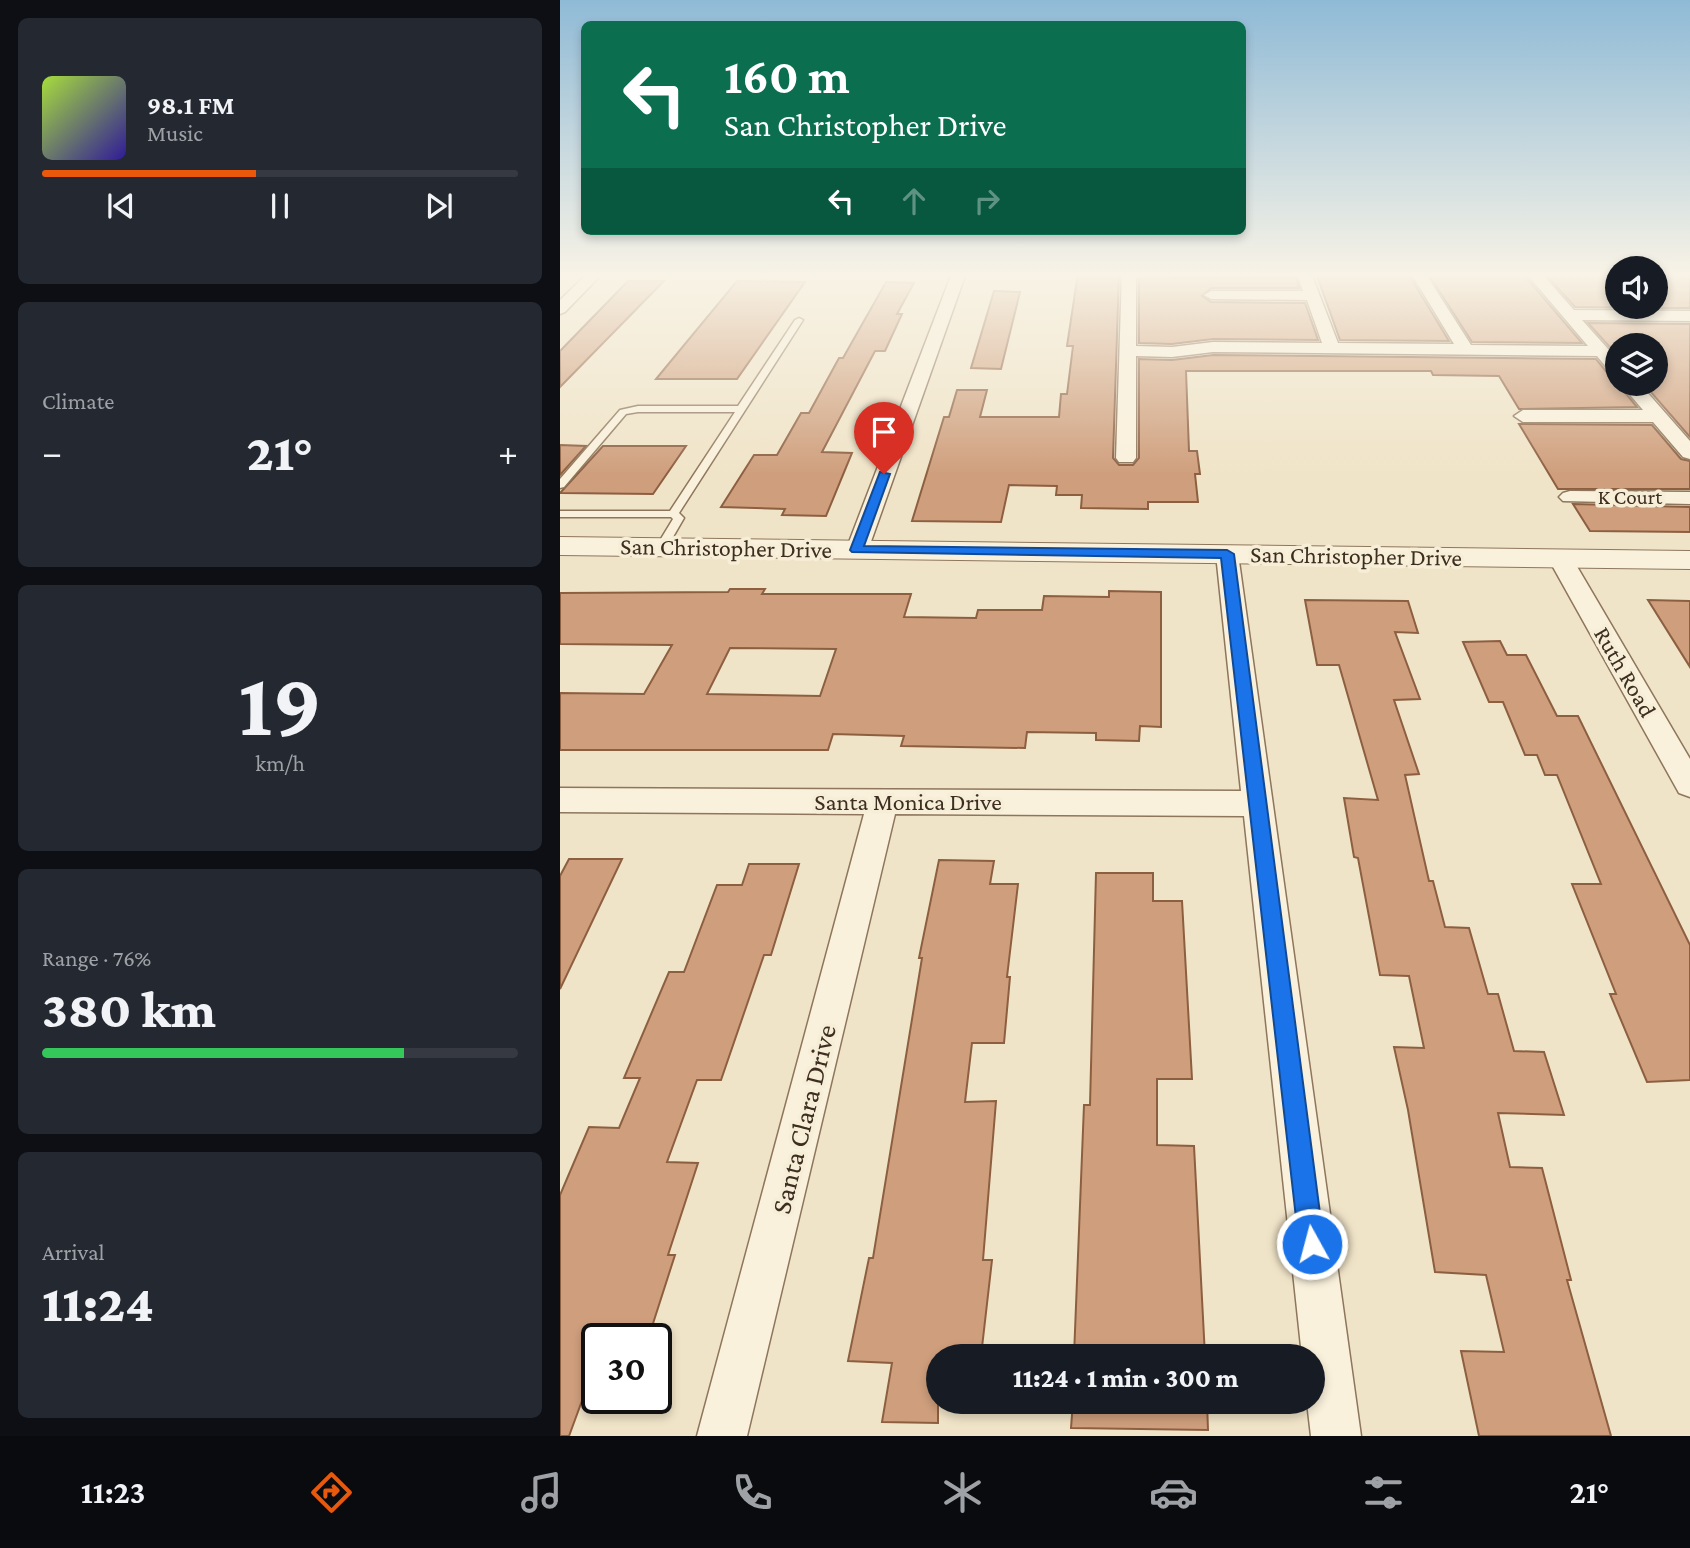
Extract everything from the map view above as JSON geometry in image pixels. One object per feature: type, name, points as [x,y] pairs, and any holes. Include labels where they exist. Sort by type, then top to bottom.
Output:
[{"type":"street","points":[[857,550],[934,340]]},
{"type":"street","points":[[1126,458],[1128,340]]},
{"type":"street","points":[[1329,340],[1332,348]]},
{"type":"street","points":[[1459,340],[1465,349]]},
{"type":"street","points":[[1592,340],[1605,356]]},
{"type":"street","points":[[1128,351],[1172,352],[1213,347],[1601,351]]},
{"type":"street","points":[[1640,396],[1690,453]]},
{"type":"street","points":[[1523,416],[1658,416]]},
{"type":"street","name":"K Court","points":[[1570,497],[1690,498]]},
{"type":"street","name":"San Christopher Drive","points":[[560,546],[1690,560]]},
{"type":"street","points":[[1227,554],[1336,1436]]},
{"type":"street","name":"Ruth Road","points":[[1560,558],[1690,785]]},
{"type":"street","name":"Santa Monica Drive","points":[[560,800],[1257,804]]},
{"type":"street","name":"Santa Clara Drive","points":[[722,1436],[883,802]]},
{"type":"lane","points":[[673,514],[786,340]]},
{"type":"lane","points":[[560,485],[623,412],[741,409]]},
{"type":"lane","points":[[560,514],[673,514],[679,518],[662,547]]},
{"type":"building","points":[[571,340],[606,340],[560,387],[560,351]]},
{"type":"building","points":[[688,340],[764,340],[737,379],[656,379]]},
{"type":"building","points":[[853,340],[890,340],[885,351],[875,351],[822,452],[852,453],[826,516],[782,515],[785,509],[721,507],[754,455],[777,455],[801,413],[809,413],[839,358],[843,358]]},
{"type":"building","points":[[979,340],[1008,340],[1001,369],[971,368]]},
{"type":"building","points":[[1068,340],[1117,340],[1113,458],[1119,465],[1133,465],[1139,458],[1139,359],[1172,360],[1213,355],[1596,359],[1605,370],[1605,396],[1628,396],[1637,407],[1519,409],[1499,376],[1433,375],[1431,371],[1186,371],[1189,451],[1197,451],[1200,474],[1195,474],[1198,502],[1148,502],[1148,509],[1081,508],[1082,495],[1056,495],[1057,486],[1009,485],[1001,522],[912,521],[944,417],[949,417],[957,390],[987,390],[980,417],[1059,417],[1061,394],[1067,394],[1073,346],[1067,346]]},
{"type":"building","points":[[1139,340],[1205,340],[1172,344],[1139,343]]},
{"type":"building","points":[[1341,340],[1448,340],[1449,341]]},
{"type":"building","points":[[1471,340],[1579,340],[1582,343]]},
{"type":"building","points":[[1668,340],[1690,340],[1690,437],[1654,396],[1668,396]]},
{"type":"building","points":[[1519,424],[1652,425],[1681,459],[1690,461],[1690,489],[1558,489]]},
{"type":"building","points":[[560,445],[586,446],[560,475]]},
{"type":"building","points":[[603,446],[686,446],[653,494],[560,493]]},
{"type":"building","points":[[1573,504],[1690,507],[1690,532],[1590,531]]},
{"type":"building","points":[[730,589],[765,589],[762,594],[911,594],[904,617],[976,618],[978,610],[1042,610],[1044,596],[1109,597],[1109,591],[1161,592],[1161,727],[1140,726],[1139,741],[1096,740],[1096,733],[1027,732],[1025,748],[901,746],[904,736],[833,734],[828,750],[560,750],[560,693],[644,694],[672,645],[560,644],[560,593],[728,592]],"holes":[[[730,648],[836,649],[820,696],[707,694]]]},
{"type":"building","points":[[1305,600],[1408,601],[1418,633],[1395,632],[1420,699],[1394,700],[1419,774],[1405,775],[1429,881],[1433,881],[1445,927],[1469,928],[1488,994],[1498,994],[1514,1051],[1544,1052],[1564,1115],[1498,1113],[1510,1167],[1542,1168],[1571,1280],[1567,1280],[1611,1436],[1479,1436],[1461,1351],[1504,1352],[1486,1275],[1435,1272],[1408,1110],[1394,1047],[1424,1048],[1409,976],[1380,975],[1344,798],[1378,800],[1339,665],[1317,665]]},
{"type":"building","points":[[1648,600],[1690,601],[1690,667]]},
{"type":"building","points":[[1500,641],[1507,655],[1526,655],[1557,716],[1578,716],[1690,945],[1690,1080],[1647,1082],[1610,994],[1616,994],[1572,884],[1601,884],[1557,775],[1545,775],[1537,755],[1525,755],[1503,702],[1489,702],[1463,642]]},
{"type":"building","points":[[569,859],[622,859],[560,989],[560,876]]},
{"type":"building","points":[[939,860],[994,861],[990,884],[1018,884],[1007,977],[1010,977],[1004,1043],[972,1043],[965,1102],[996,1101],[983,1260],[992,1260],[982,1344],[926,1344],[926,1414],[938,1414],[938,1423],[882,1422],[892,1363],[848,1361],[869,1258],[873,1258],[922,958],[919,958]]},
{"type":"building","points":[[749,864],[799,864],[771,955],[764,955],[721,1080],[697,1080],[667,1162],[698,1163],[668,1255],[675,1255],[653,1323],[581,1323],[581,1403],[569,1436],[560,1436],[560,1195],[589,1127],[619,1128],[640,1078],[624,1078],[669,972],[684,972],[717,885],[742,885]]},
{"type":"building","points":[[1096,873],[1153,873],[1153,901],[1182,901],[1192,1079],[1157,1079],[1157,1145],[1194,1146],[1204,1344],[1074,1344],[1084,1105],[1090,1105]]},
{"type":"building","points":[[1072,1414],[1207,1414],[1208,1430],[1071,1428]]},
{"type":"route","points":[[884,474],[857,550],[1227,554],[1312,1244]]}]
